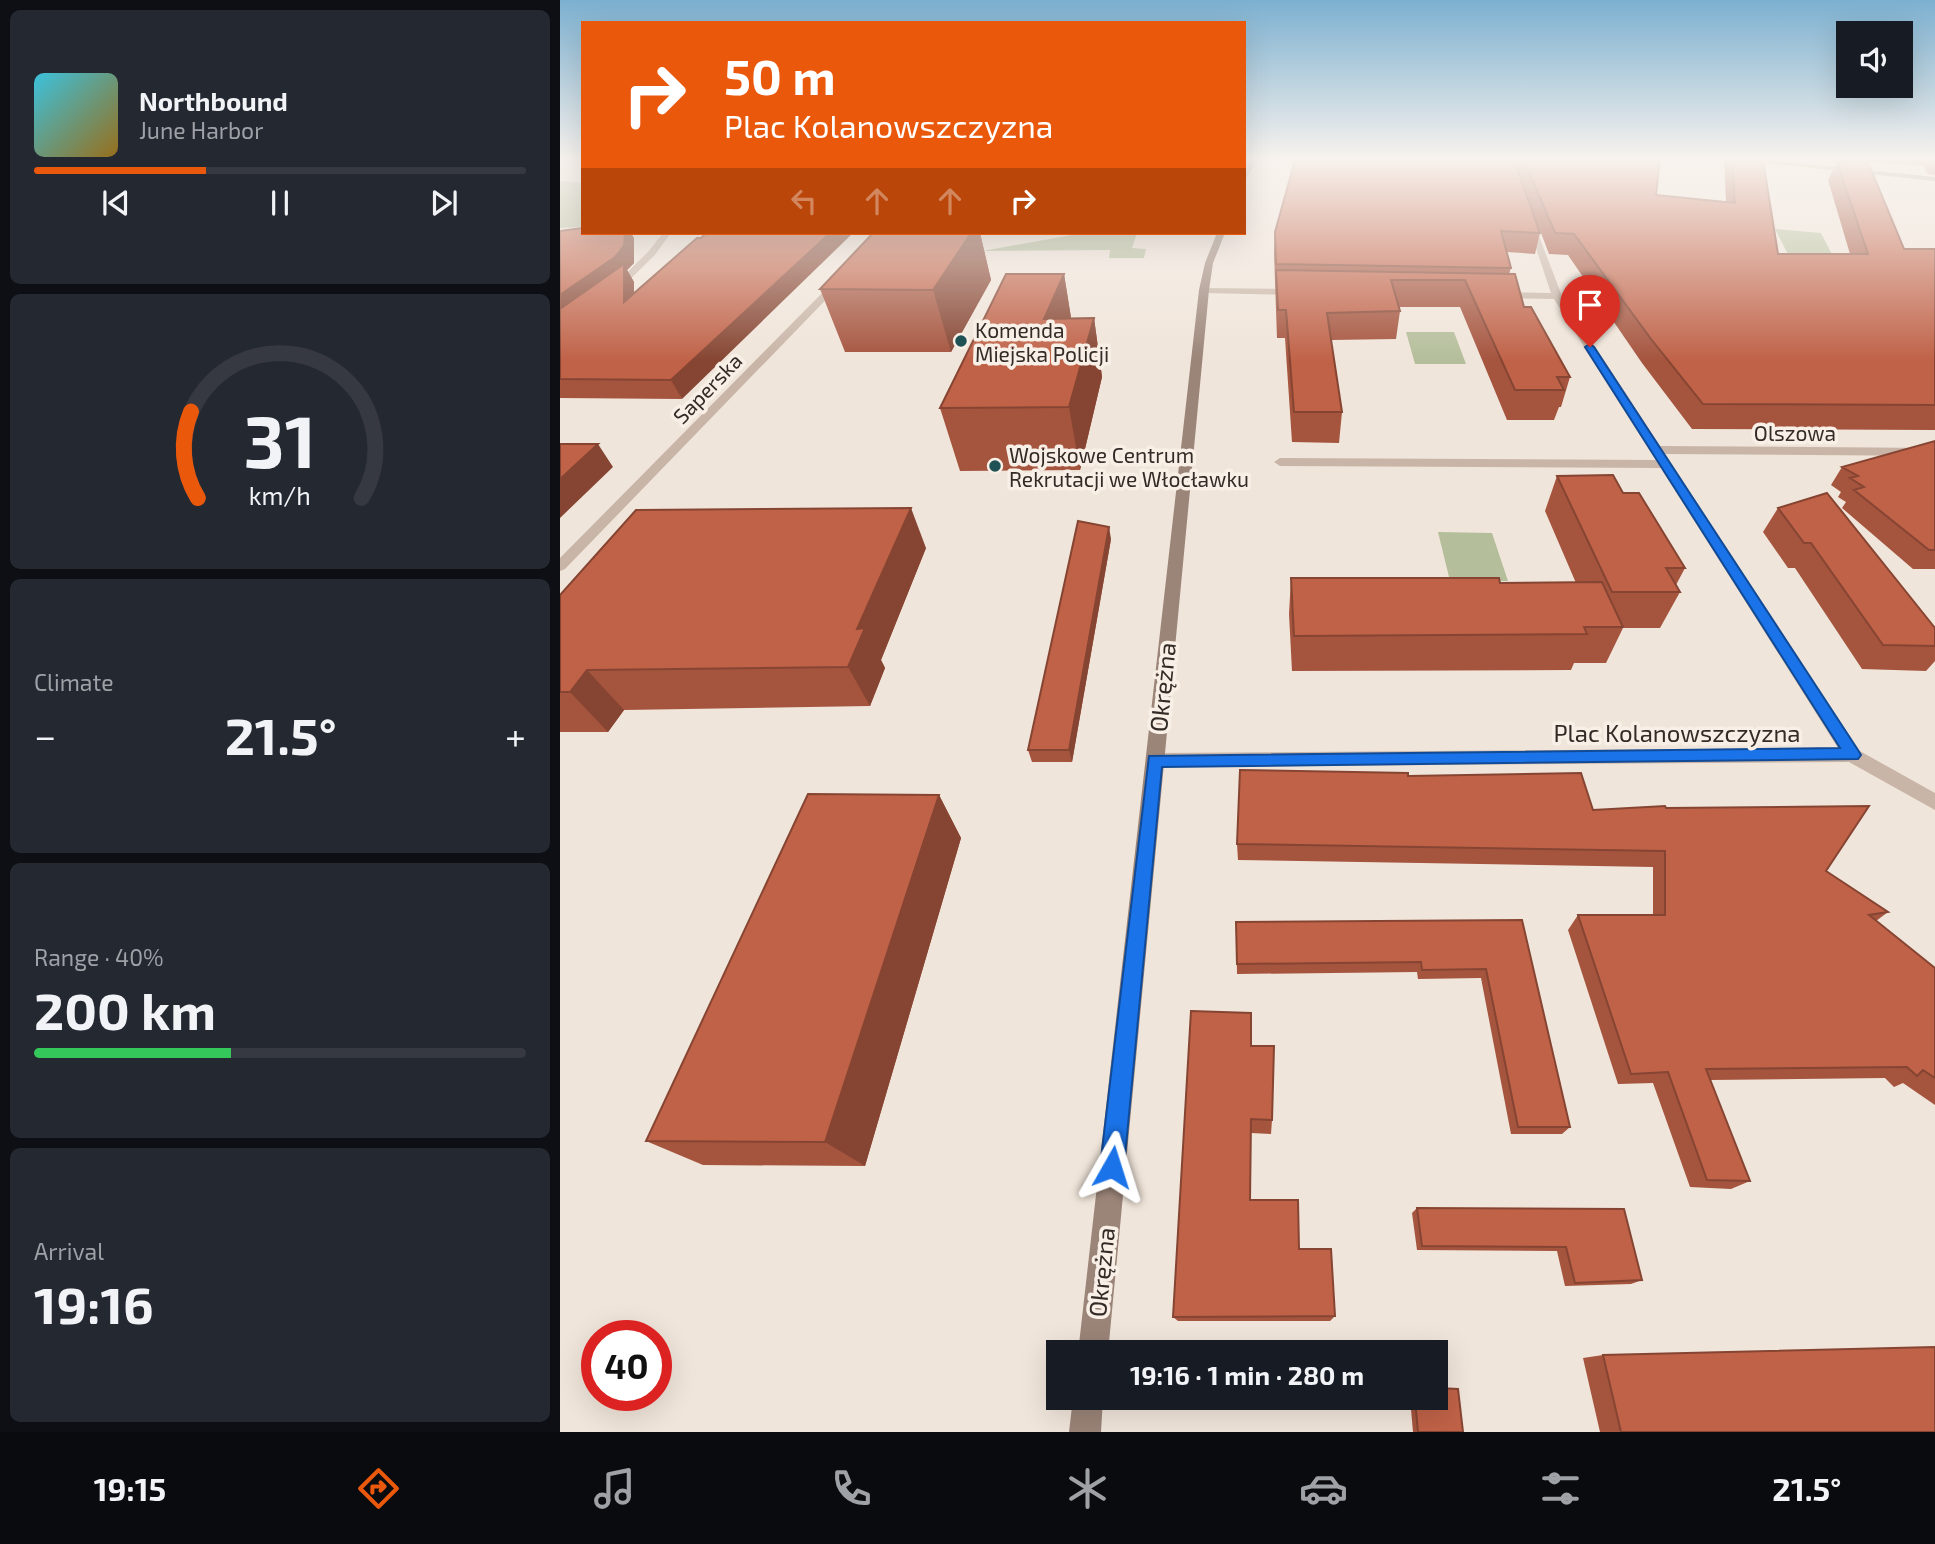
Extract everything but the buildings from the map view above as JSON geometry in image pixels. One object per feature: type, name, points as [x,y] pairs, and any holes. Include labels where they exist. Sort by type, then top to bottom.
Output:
[{"type":"street","name":"Plac Kolanowszczyzna","points":[[1531,227],[1557,296],[1853,755]]},
{"type":"street","points":[[601,301],[629,278],[665,235]]},
{"type":"street","name":"Okrężna","points":[[1094,1340],[1204,290],[1209,263],[1220,235]]},
{"type":"street","name":"Saperska","points":[[560,566],[852,269]]},
{"type":"street","points":[[1204,290],[1312,292]]},
{"type":"street","points":[[1481,295],[1557,296]]},
{"type":"street","name":"Olszowa","points":[[1656,450],[1935,452]]},
{"type":"street","points":[[1280,462],[1664,464]]},
{"type":"street","name":"Plac Kolanowszczyzna","points":[[1155,760],[1853,755]]},
{"type":"street","points":[[1853,755],[1935,802]]},
{"type":"street","points":[[1085,1432],[1087,1410]]},
{"type":"green space","points":[[1775,229],[1821,233],[1837,264],[1793,264]]},
{"type":"green space","points":[[1072,235],[1136,235],[1132,248],[1146,249],[1144,258],[1109,258],[1110,250],[982,251]]},
{"type":"green space","points":[[1406,332],[1454,332],[1466,364],[1415,364]]},
{"type":"green space","points":[[1438,532],[1492,533],[1508,581],[1450,581]]},
{"type":"place","name":"Komenda Miejska Policji","points":[[961,341]]},
{"type":"place","name":"Wojskowe Centrum Rekrutacji we Włocławku","points":[[995,466]]},
{"type":"route","points":[[1112,1167],[1155,760],[1853,755],[1590,347]]}]
